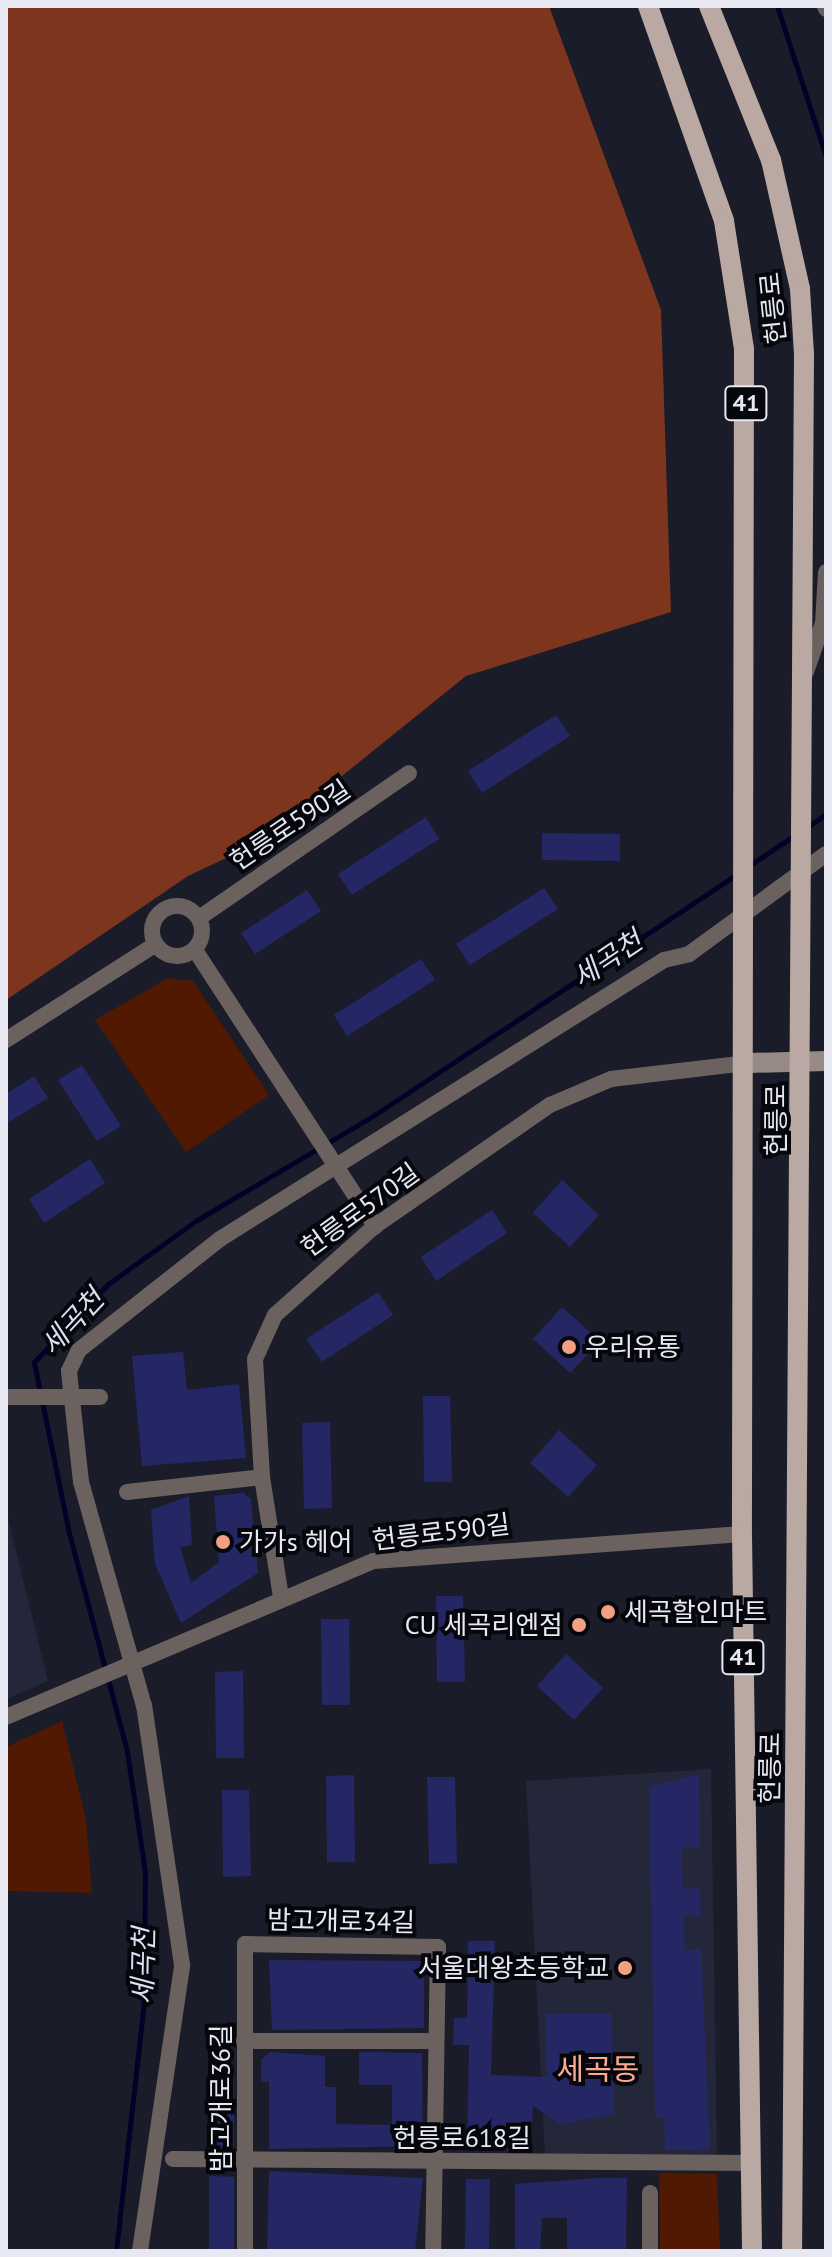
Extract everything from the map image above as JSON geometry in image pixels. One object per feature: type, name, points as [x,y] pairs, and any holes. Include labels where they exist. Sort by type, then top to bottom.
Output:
[{"type":"main road","name":"헌릉로","points":[[648,6],[702,147],[737,287],[747,421],[742,814],[748,1063],[742,1534],[752,2251]]},
{"type":"main road","name":"헌릉로","points":[[709,6],[771,160],[800,289],[801,689],[797,773],[797,908],[802,1061],[792,2251]]},
{"type":"street","points":[[801,689],[823,623],[826,572]]},
{"type":"street","name":"헌릉로590길","points":[[199,918],[409,773]]},
{"type":"street","points":[[140,2251],[182,1965],[144,1706],[81,1482],[69,1371],[79,1350],[220,1239],[664,960],[689,954],[826,854]]},
{"type":"street","points":[[156,944],[154,921],[165,908],[186,906],[199,918],[195,950],[298,1099],[375,1226]]},
{"type":"street","points":[[156,944],[177,957],[195,950]]},
{"type":"street","points":[[6,1040],[156,944]]},
{"type":"street","points":[[748,1063],[826,1061]]},
{"type":"street","name":"헌릉로570길","points":[[281,1597],[262,1477],[255,1359],[275,1315],[375,1226],[550,1105],[611,1079],[748,1063]]},
{"type":"street","points":[[6,1397],[100,1397]]},
{"type":"street","points":[[127,1492],[262,1477]]},
{"type":"street","name":"헌릉로590길","points":[[6,1717],[281,1597],[374,1561],[742,1534]]},
{"type":"street","name":"밤고개로36길","points":[[245,1944],[245,2251]]},
{"type":"street","name":"밤고개로34길","points":[[245,1944],[438,1947],[433,2251]]},
{"type":"street","points":[[244,2041],[436,2041]]},
{"type":"street","name":"헌릉로618길","points":[[173,2159],[752,2163]]},
{"type":"street","points":[[650,2193],[650,2251]]},
{"type":"shaded area","points":[[6,6],[549,6],[661,310],[671,612],[466,676],[260,842],[188,876],[6,1000]]},
{"type":"shaded area","points":[[168,978],[193,981],[269,1095],[186,1152],[95,1020]]},
{"type":"shaded area","points":[[6,1510],[48,1681],[6,1699]]},
{"type":"shaded area","points":[[62,1721],[86,1819],[92,1893],[6,1891],[6,1747]]},
{"type":"shaded area","name":"서울대왕초등학교","points":[[711,1769],[717,2156],[545,2155],[526,1781]]},
{"type":"shaded area","points":[[659,2173],[717,2174],[720,2251],[660,2251]]},
{"type":"building","points":[[556,715],[570,736],[482,793],[468,771]]},
{"type":"building","points":[[426,817],[439,839],[352,895],[338,874]]},
{"type":"building","points":[[542,833],[620,834],[620,861],[542,860]]},
{"type":"building","points":[[544,888],[558,909],[470,965],[456,944]]},
{"type":"building","points":[[307,890],[321,911],[255,954],[241,933]]},
{"type":"building","points":[[421,959],[435,980],[347,1036],[334,1015]]},
{"type":"building","points":[[82,1065],[121,1126],[97,1141],[58,1080]]},
{"type":"building","points":[[34,1076],[48,1098],[6,1124],[6,1094]]},
{"type":"building","points":[[90,1159],[105,1183],[44,1223],[29,1199]]},
{"type":"building","points":[[562,1180],[599,1215],[570,1247],[533,1213]]},
{"type":"building","points":[[492,1210],[507,1233],[436,1281],[421,1257]]},
{"type":"building","points":[[378,1292],[393,1315],[322,1362],[306,1339]]},
{"type":"building","points":[[562,1307],[600,1341],[570,1373],[533,1339]]},
{"type":"building","points":[[183,1352],[187,1390],[239,1384],[246,1458],[142,1466],[132,1356]]},
{"type":"building","points":[[423,1396],[450,1396],[452,1482],[424,1482]]},
{"type":"building","points":[[330,1422],[332,1508],[304,1509],[302,1423]]},
{"type":"building","points":[[559,1430],[597,1465],[568,1497],[530,1463]]},
{"type":"building","points":[[243,1493],[251,1499],[258,1573],[181,1623],[155,1564],[151,1510],[189,1496],[192,1545],[180,1547],[191,1583],[219,1562],[214,1496]]},
{"type":"building","points":[[436,1596],[463,1596],[465,1682],[437,1682]]},
{"type":"building","points":[[321,1619],[349,1619],[350,1705],[322,1705]]},
{"type":"building","points":[[566,1654],[603,1688],[574,1720],[537,1686]]},
{"type":"building","points":[[243,1671],[244,1758],[216,1758],[215,1672]]},
{"type":"building","points":[[354,1775],[355,1862],[327,1862],[326,1776]]},
{"type":"building","points":[[699,1775],[700,1848],[682,1848],[683,1889],[700,1888],[701,1915],[684,1916],[685,1950],[701,1949],[710,2149],[665,2150],[664,2118],[655,2118],[649,1786]]},
{"type":"building","points":[[427,1777],[455,1777],[457,1863],[429,1864]]},
{"type":"building","points":[[222,1790],[249,1790],[251,1876],[223,1877]]},
{"type":"building","points":[[468,1941],[495,1941],[491,2075],[547,2077],[545,2014],[612,2013],[614,2114],[560,2124],[533,2106],[531,2150],[467,2150],[469,2045],[453,2045],[454,2018],[467,2018]]},
{"type":"building","points":[[269,1960],[424,1961],[424,2028],[272,2030]]},
{"type":"building","points":[[270,2052],[325,2056],[325,2087],[336,2087],[336,2124],[392,2125],[392,2085],[359,2085],[359,2052],[422,2053],[423,2146],[269,2149],[269,2082],[261,2082],[261,2060]]},
{"type":"building","points":[[207,2076],[234,2077],[234,2146],[207,2145]]},
{"type":"building","points":[[269,2171],[423,2178],[415,2251],[267,2251]]},
{"type":"building","points":[[209,2176],[234,2177],[234,2250],[209,2251]]},
{"type":"building","points":[[627,2178],[626,2251],[567,2251],[567,2218],[542,2218],[540,2251],[515,2251],[515,2184]]},
{"type":"building","points":[[466,2179],[490,2179],[489,2251],[465,2251]]},
{"type":"waterway","name":"세곡천","points":[[777,6],[826,157]]},
{"type":"waterway","name":"세곡천","points":[[807,827],[826,814]]},
{"type":"waterway","name":"세곡천","points":[[747,867],[795,835]]},
{"type":"waterway","name":"세곡천","points":[[116,2251],[144,2002],[145,1872],[127,1751],[69,1533],[34,1362],[108,1284],[197,1220],[376,1114],[736,875]]},
{"type":"place","name":"우리유통","points":[[569,1347]]},
{"type":"place","name":"가가s 헤어","points":[[223,1542]]},
{"type":"place","name":"세곡할인마트","points":[[608,1612]]},
{"type":"place","name":"CU 세곡리엔점","points":[[579,1625]]},
{"type":"place","name":"서울대왕초등학교","points":[[625,1968]]},
{"type":"district","name":"세곡동","points":[[598,2069]]}]
